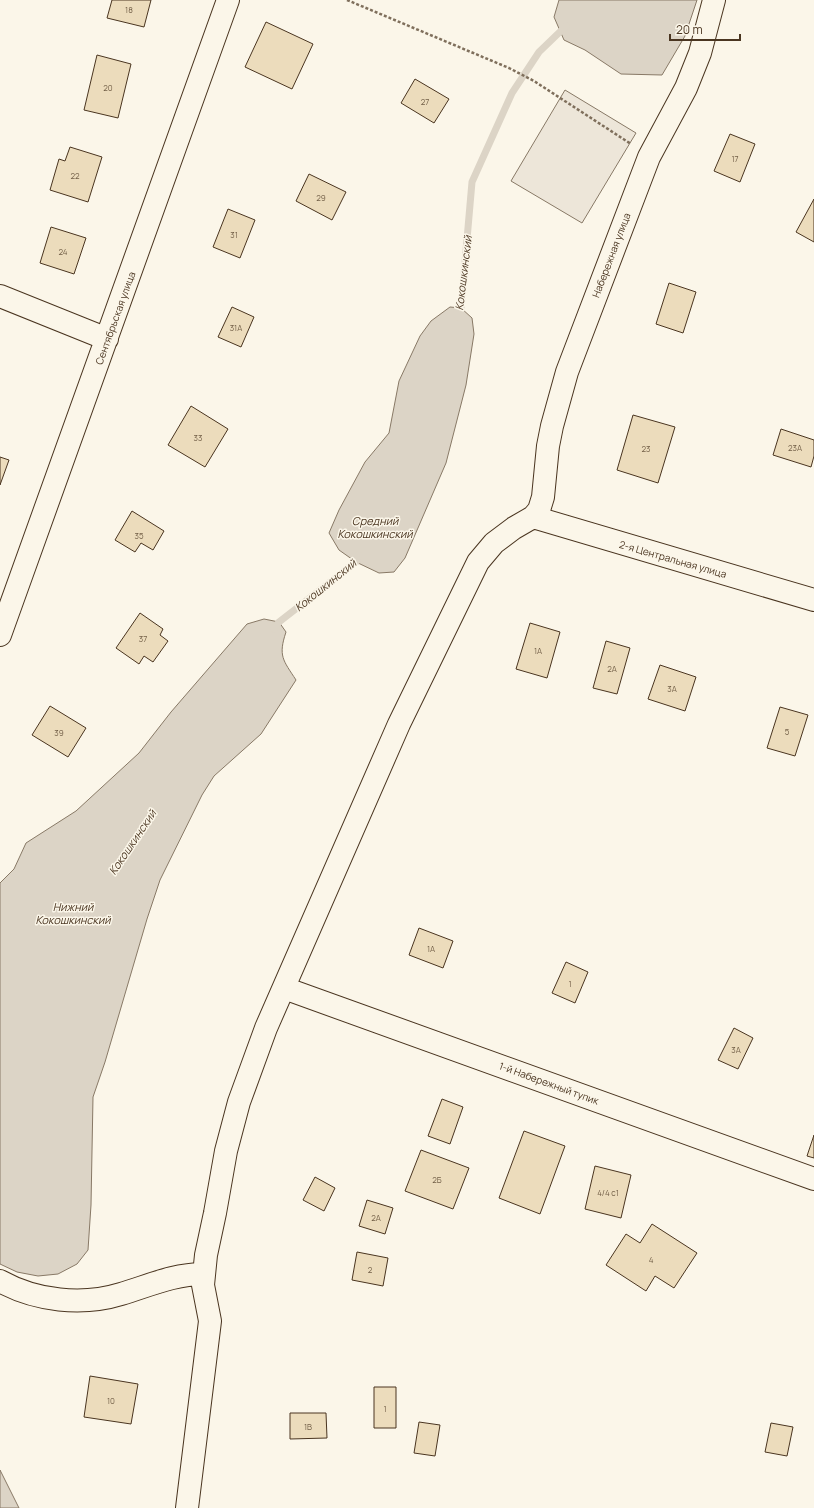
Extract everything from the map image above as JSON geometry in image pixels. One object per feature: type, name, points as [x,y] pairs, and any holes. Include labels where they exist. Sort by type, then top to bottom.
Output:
[{"type":"street","name":"Сентябрьская улица","points":[[0,635],[108,339],[228,0]]},
{"type":"street","name":"Набережная улица","points":[[533,517],[539,510],[543,498],[548,446],[567,372],[649,157],[686,88],[700,53],[714,0]]},
{"type":"street","points":[[0,296],[108,339]]},
{"type":"street","points":[[187,1508],[210,1321],[204,1293],[203,1274],[230,1130],[239,1102],[266,1028],[399,724],[478,562],[494,543],[514,528],[533,517]]},
{"type":"street","name":"2-я Центральная улица","points":[[533,517],[814,600]]},
{"type":"street","name":"1-й Набережный тупик","points":[[284,988],[814,1179]]},
{"type":"street","points":[[0,1281],[41,1297],[90,1300],[110,1297],[176,1277],[192,1274],[203,1274]]},
{"type":"path","points":[[347,0],[509,68],[534,81],[649,157]]},
{"type":"shaded area","points":[[565,90],[636,133],[582,223],[511,181]]},
{"type":"water","points":[[559,0],[697,0],[685,36],[662,75],[621,74],[585,50],[564,40],[554,17]]},
{"type":"water","name":"Средний Кокошкинский","points":[[450,307],[461,308],[472,318],[474,334],[466,385],[446,463],[405,558],[394,572],[379,573],[356,562],[339,550],[329,533],[339,510],[365,462],[389,433],[399,381],[420,336],[431,321]]},
{"type":"water","name":"Нижний Кокошкинский","points":[[264,619],[279,622],[286,632],[282,647],[283,658],[296,680],[261,734],[214,776],[202,795],[160,880],[93,1097],[91,1205],[88,1250],[77,1264],[58,1274],[38,1276],[17,1272],[0,1264],[0,883],[14,869],[26,843],[76,811],[139,753],[171,712],[247,624]]},
{"type":"water","points":[[0,1470],[19,1508],[0,1508]]},
{"type":"building","points":[[112,0],[151,0],[144,27],[107,18]]},
{"type":"building","points":[[266,22],[313,44],[292,89],[245,67]]},
{"type":"building","points":[[97,55],[131,64],[118,118],[84,110]]},
{"type":"building","points":[[415,79],[449,99],[434,123],[401,103]]},
{"type":"building","points":[[730,134],[755,144],[740,182],[714,171]]},
{"type":"building","points":[[70,147],[102,157],[88,202],[50,190],[59,159],[65,161]]},
{"type":"building","points":[[309,174],[346,192],[332,220],[296,201]]},
{"type":"building","points":[[814,199],[814,242],[796,232]]},
{"type":"building","points":[[228,209],[255,220],[240,258],[213,247]]},
{"type":"building","points":[[51,227],[86,238],[74,274],[40,263]]},
{"type":"building","points":[[669,283],[696,292],[683,333],[656,324]]},
{"type":"building","points":[[232,307],[254,317],[241,347],[218,337]]},
{"type":"building","points":[[191,406],[228,429],[205,467],[168,445]]},
{"type":"building","points":[[633,415],[675,427],[658,483],[617,470]]},
{"type":"building","points":[[781,429],[814,440],[814,456],[811,467],[773,455]]},
{"type":"building","points":[[0,457],[9,460],[0,485]]},
{"type":"building","points":[[132,511],[164,531],[153,550],[141,543],[135,552],[115,540]]},
{"type":"building","points":[[140,613],[163,629],[160,635],[168,641],[153,662],[144,656],[139,664],[116,648]]},
{"type":"building","points":[[530,623],[560,632],[547,678],[516,669]]},
{"type":"building","points":[[606,641],[630,648],[617,694],[593,688]]},
{"type":"building","points":[[660,665],[696,677],[685,711],[648,699]]},
{"type":"building","points":[[50,706],[86,728],[68,757],[32,735]]},
{"type":"building","points":[[780,707],[808,715],[795,756],[767,748]]},
{"type":"building","points":[[419,928],[453,941],[443,968],[409,955]]},
{"type":"building","points":[[566,962],[588,972],[575,1003],[552,993]]},
{"type":"building","points":[[734,1028],[753,1038],[738,1069],[718,1060]]},
{"type":"building","points":[[442,1099],[463,1107],[450,1144],[428,1136]]},
{"type":"building","points":[[524,1131],[565,1146],[540,1214],[499,1198]]},
{"type":"building","points":[[814,1135],[814,1158],[807,1156]]},
{"type":"building","points":[[421,1150],[469,1168],[453,1209],[405,1191]]},
{"type":"building","points":[[595,1166],[631,1175],[621,1218],[585,1209]]},
{"type":"building","points":[[315,1177],[335,1188],[324,1211],[303,1200]]},
{"type":"building","points":[[367,1200],[393,1208],[385,1234],[359,1226]]},
{"type":"building","points":[[652,1224],[697,1253],[674,1288],[655,1276],[646,1291],[606,1265],[626,1234],[640,1243]]},
{"type":"building","points":[[357,1252],[388,1258],[383,1286],[352,1280]]},
{"type":"building","points":[[90,1376],[138,1384],[131,1424],[84,1417]]},
{"type":"building","points":[[374,1387],[396,1387],[396,1428],[374,1428]]},
{"type":"building","points":[[290,1413],[326,1413],[327,1438],[290,1439]]},
{"type":"building","points":[[419,1422],[440,1425],[435,1456],[414,1453]]},
{"type":"building","points":[[771,1423],[793,1427],[787,1456],[765,1452]]},
{"type":"waterway","name":"Кокошкинский","points":[[458,317],[461,308],[472,182],[512,93],[539,52],[566,26]]},
{"type":"waterway","name":"Кокошкинский","points":[[274,629],[279,622],[356,562],[359,555]]}]
